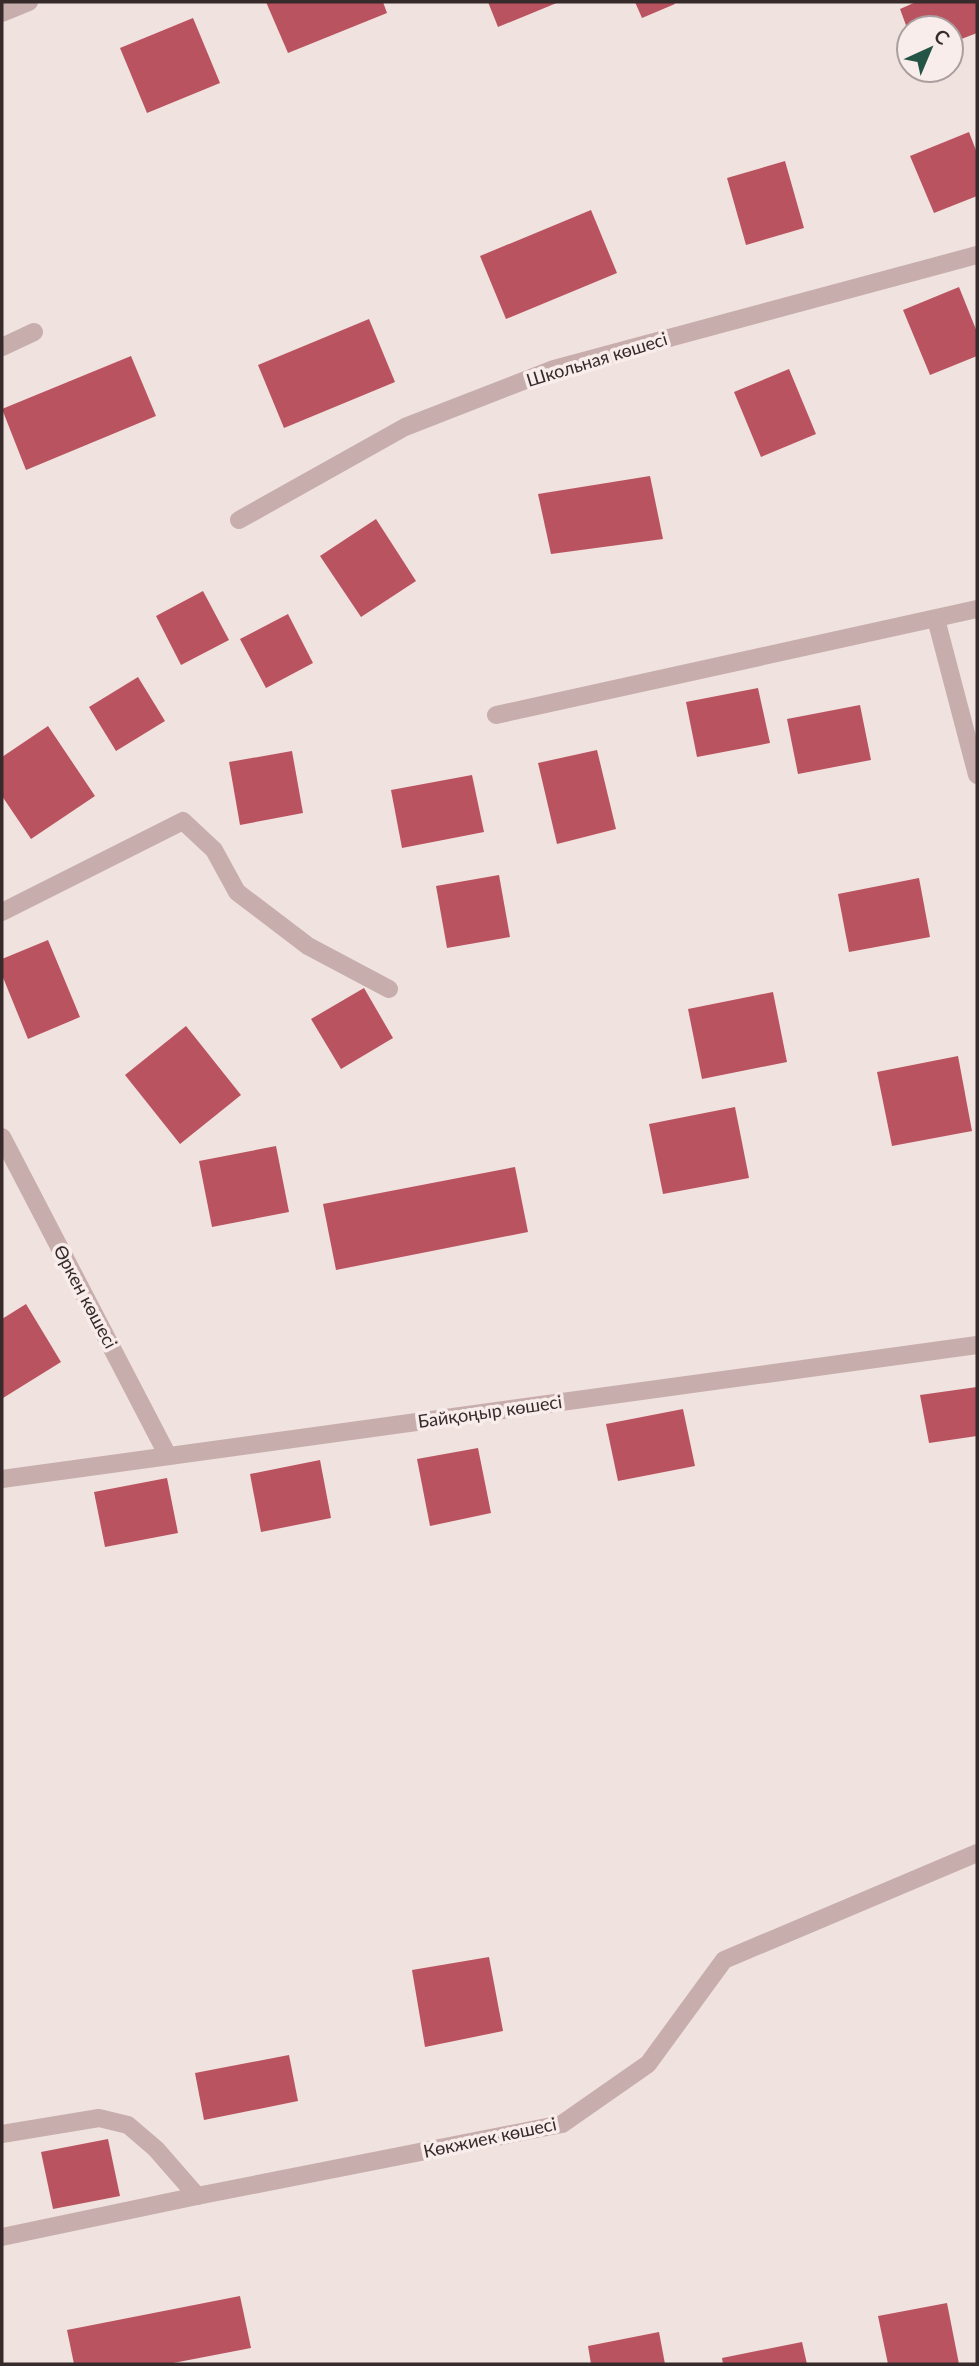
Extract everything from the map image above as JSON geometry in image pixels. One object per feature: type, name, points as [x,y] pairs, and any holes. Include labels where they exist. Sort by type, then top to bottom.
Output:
[{"type":"street","points":[[2,13],[29,2]]},
{"type":"street","name":"Школьная көшесі","points":[[239,520],[405,427],[554,369],[977,256]]},
{"type":"street","points":[[2,347],[34,332]]},
{"type":"street","points":[[496,715],[977,609]]},
{"type":"street","points":[[936,619],[977,775]]},
{"type":"street","points":[[2,912],[183,821],[214,850],[237,892],[308,946],[389,989]]},
{"type":"street","name":"Өркен көшесі","points":[[2,1137],[168,1456]]},
{"type":"street","name":"Байқоңыр көшесі","points":[[2,1479],[977,1345]]},
{"type":"street","name":"Көкжиек көшесі","points":[[2,2237],[562,2124],[648,2064],[724,1960],[977,1853]]},
{"type":"street","points":[[2,2134],[99,2118],[128,2125],[156,2149],[197,2196]]},
{"type":"building","points":[[266,2],[383,2],[387,13],[288,53]]},
{"type":"building","points":[[488,2],[559,2],[498,27]]},
{"type":"building","points":[[635,2],[674,2],[675,4],[642,18]]},
{"type":"building","points":[[916,2],[977,2],[977,33],[965,38],[965,14],[902,14],[900,9]]},
{"type":"building","points":[[193,18],[220,83],[147,113],[120,48]]},
{"type":"building","points":[[969,132],[977,153],[977,196],[934,213],[910,156]]},
{"type":"building","points":[[785,161],[804,228],[746,245],[727,178]]},
{"type":"building","points":[[591,210],[617,273],[506,319],[480,256]]},
{"type":"building","points":[[959,287],[977,332],[977,356],[930,375],[903,310]]},
{"type":"building","points":[[369,319],[395,382],[284,428],[258,365]]},
{"type":"building","points":[[131,356],[156,416],[26,470],[2,409]]},
{"type":"building","points":[[789,369],[816,434],[761,457],[734,392]]},
{"type":"building","points":[[650,476],[663,539],[551,554],[538,494]]},
{"type":"building","points":[[376,519],[416,581],[361,617],[320,556]]},
{"type":"building","points":[[203,591],[229,640],[181,665],[156,616]]},
{"type":"building","points":[[288,614],[313,663],[266,688],[240,639]]},
{"type":"building","points":[[138,677],[165,721],[116,751],[89,707]]},
{"type":"building","points":[[758,688],[770,743],[697,757],[686,702]]},
{"type":"building","points":[[860,705],[871,760],[798,774],[787,719]]},
{"type":"building","points":[[48,726],[95,796],[31,839],[2,796],[2,757]]},
{"type":"building","points":[[597,750],[616,829],[557,844],[538,763]]},
{"type":"building","points":[[292,751],[303,813],[240,825],[229,762]]},
{"type":"building","points":[[472,775],[484,832],[402,848],[391,790]]},
{"type":"building","points":[[499,875],[510,937],[447,948],[436,886]]},
{"type":"building","points":[[919,878],[930,937],[849,952],[838,894]]},
{"type":"building","points":[[48,940],[80,1017],[28,1039],[2,975],[2,959]]},
{"type":"building","points":[[364,988],[393,1038],[341,1069],[311,1019]]},
{"type":"building","points":[[773,992],[787,1062],[702,1079],[688,1009]]},
{"type":"building","points":[[186,1026],[241,1095],[180,1144],[125,1075]]},
{"type":"building","points":[[958,1056],[972,1131],[892,1146],[877,1072]]},
{"type":"building","points":[[735,1107],[749,1178],[663,1194],[649,1124]]},
{"type":"building","points":[[276,1146],[289,1212],[212,1227],[199,1161]]},
{"type":"building","points":[[515,1167],[528,1232],[336,1270],[323,1204]]},
{"type":"building","points":[[26,1304],[61,1362],[3,1398],[2,1319]]},
{"type":"building","points":[[977,1387],[977,1436],[929,1443],[920,1395]]},
{"type":"building","points":[[683,1409],[695,1466],[618,1481],[606,1424]]},
{"type":"building","points":[[478,1448],[491,1513],[430,1526],[417,1459]]},
{"type":"building","points":[[320,1460],[331,1518],[261,1532],[250,1474]]},
{"type":"building","points":[[167,1478],[178,1533],[105,1547],[94,1492]]},
{"type":"building","points":[[489,1957],[503,2031],[425,2047],[412,1970]]},
{"type":"building","points":[[289,2055],[298,2101],[204,2120],[195,2073]]},
{"type":"building","points":[[108,2139],[120,2196],[53,2209],[41,2152]]},
{"type":"building","points":[[240,2296],[251,2348],[168,2364],[74,2364],[67,2330]]},
{"type":"building","points":[[947,2303],[959,2364],[888,2364],[878,2316]]},
{"type":"building","points":[[659,2332],[665,2364],[591,2364],[588,2346]]},
{"type":"building","points":[[802,2342],[807,2364],[723,2364],[722,2358]]}]
